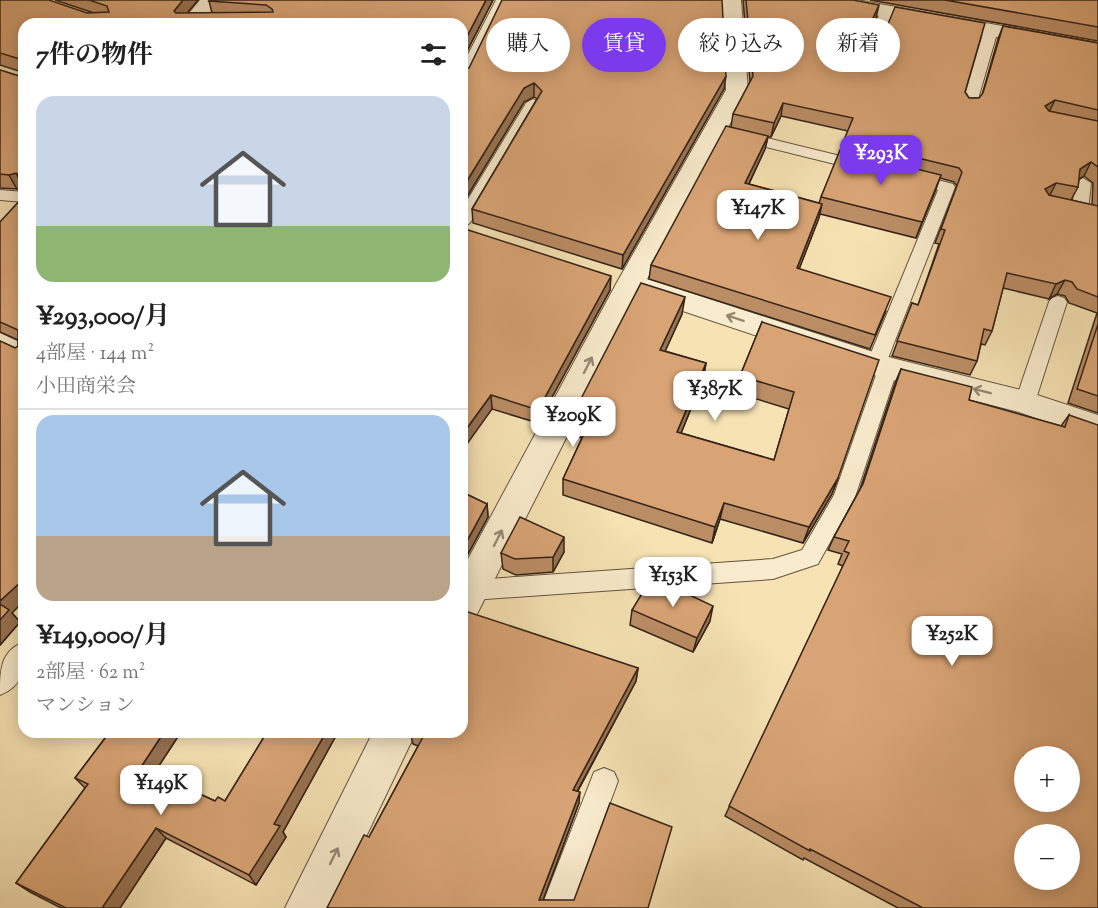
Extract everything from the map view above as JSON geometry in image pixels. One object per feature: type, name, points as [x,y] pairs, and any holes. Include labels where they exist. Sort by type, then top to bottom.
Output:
[{"type":"street","points":[[195,18],[211,0]]},
{"type":"street","points":[[468,588],[619,280],[715,130],[737,90],[731,0]]},
{"type":"street","points":[[824,0],[1098,49]]},
{"type":"street","points":[[0,223],[18,204]]},
{"type":"street","points":[[619,280],[882,366],[1025,402],[1098,428]]},
{"type":"street","points":[[308,908],[392,738]]},
{"type":"lane","points":[[468,60],[502,0]]},
{"type":"lane","points":[[859,75],[887,11]]},
{"type":"lane","points":[[969,106],[991,30]]},
{"type":"lane","points":[[470,230],[533,103]]},
{"type":"lane","points":[[468,594],[773,569],[810,557],[844,497],[882,366],[947,187],[715,130]]},
{"type":"lane","points":[[1080,211],[1083,183]]},
{"type":"lane","points":[[0,195],[18,196]]},
{"type":"lane","points":[[1059,206],[1098,215]]},
{"type":"lane","points":[[1025,402],[1058,302]]},
{"type":"lane","points":[[0,339],[18,350]]},
{"type":"lane","points":[[0,683],[18,660]]},
{"type":"lane","points":[[556,908],[604,781]]},
{"type":"building","points":[[0,0],[49,0],[87,13],[109,12],[107,6],[89,0],[183,0],[174,11],[176,13],[273,12],[266,5],[210,0],[486,0],[468,34],[468,18],[18,18],[18,58],[0,53]]},
{"type":"building","points":[[502,0],[722,0],[723,18],[678,18],[678,72],[726,72],[726,76],[623,255],[472,209],[542,91],[534,83],[524,88],[468,179],[468,68],[486,33],[486,72],[570,72],[570,18],[493,18]]},
{"type":"building","points":[[746,0],[853,0],[879,5],[873,18],[816,18],[816,72],[900,72],[900,18],[890,18],[895,7],[985,23],[965,92],[969,98],[979,98],[983,93],[1003,26],[1098,43],[1098,110],[1055,100],[1045,106],[1049,111],[1098,121],[1098,167],[1091,162],[1080,169],[1078,187],[1056,183],[1045,189],[1049,195],[1098,206],[1098,297],[1077,289],[1072,282],[1065,280],[1056,284],[1007,273],[992,331],[984,329],[977,361],[897,341],[912,303],[918,305],[945,230],[941,229],[962,172],[959,168],[844,140],[853,118],[783,103],[774,123],[733,114],[753,76],[753,72],[804,72],[804,18],[748,18]]},
{"type":"building","points":[[945,0],[1098,0],[1098,27]]},
{"type":"building","points":[[0,70],[18,76],[18,174],[0,174]]},
{"type":"building","points":[[726,126],[768,136],[745,183],[822,204],[797,268],[891,297],[875,335],[651,265]]},
{"type":"building","points":[[840,150],[941,175],[922,222],[821,197]]},
{"type":"building","points":[[18,202],[18,330],[0,322],[0,222]]},
{"type":"building","points":[[468,230],[611,276],[538,410],[491,395],[468,427]]},
{"type":"building","points":[[641,283],[685,297],[660,350],[706,363],[677,432],[774,460],[794,392],[740,376],[762,322],[879,360],[838,478],[809,527],[724,503],[715,527],[563,479],[589,423],[571,418]]},
{"type":"building","points":[[1098,324],[1098,396],[1077,389]]},
{"type":"building","points":[[0,341],[15,348],[18,346],[18,584],[0,601]]},
{"type":"building","points":[[901,369],[972,387],[969,400],[1065,427],[1069,415],[1098,425],[1098,908],[923,908],[810,849],[810,851],[729,806],[849,553],[844,551],[849,541],[834,537],[863,484]]},
{"type":"building","points":[[468,495],[487,504],[468,539]]},
{"type":"building","points":[[520,517],[564,537],[553,557],[515,559],[501,553]]},
{"type":"building","points":[[652,577],[713,606],[697,638],[632,610]]},
{"type":"building","points":[[0,604],[9,610],[0,620]]},
{"type":"building","points":[[468,612],[638,668],[573,790],[580,792],[539,900],[574,900],[610,803],[672,827],[648,908],[327,908],[364,835],[369,837],[422,738],[468,738]]},
{"type":"building","points":[[105,738],[160,738],[141,767],[215,801],[218,797],[225,801],[263,738],[323,738],[274,824],[280,826],[249,875],[156,828],[102,908],[66,908],[16,883],[88,784],[75,778]]}]
